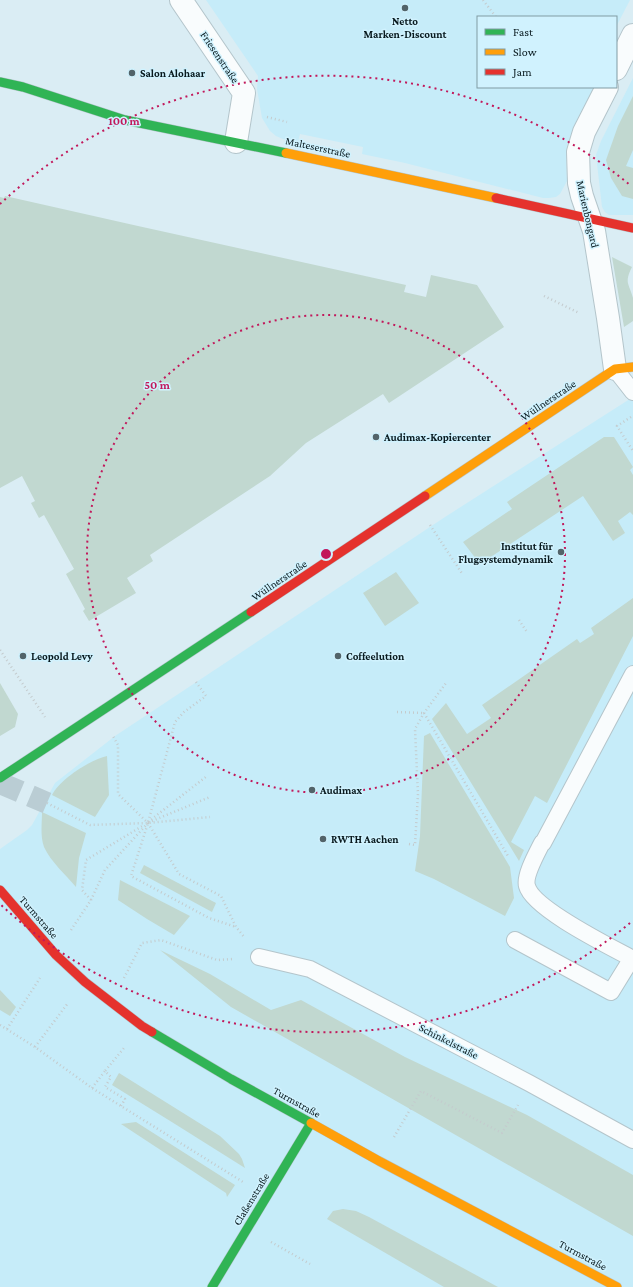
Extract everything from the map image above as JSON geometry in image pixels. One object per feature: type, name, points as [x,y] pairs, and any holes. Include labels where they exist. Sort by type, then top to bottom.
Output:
[{"type":"street","name":"Friesenstraße","points":[[181,0],[244,93],[236,142]]},
{"type":"street","points":[[617,67],[633,35]]},
{"type":"street","name":"Malteserstraße","points":[[0,82],[23,87],[125,120],[236,142],[633,228]]},
{"type":"street","name":"Marienbongard","points":[[606,88],[584,132],[578,152],[582,196],[594,231],[608,318],[624,368]]},
{"type":"street","name":"Wüllnerstraße","points":[[0,778],[415,503],[624,368]]},
{"type":"street","name":"Turmstraße","points":[[0,890],[56,955],[85,982],[142,1026],[231,1079],[379,1161],[617,1287]]},
{"type":"street","name":"Claßenstraße","points":[[212,1287],[311,1123]]},
{"type":"lane","points":[[624,368],[633,392]]},
{"type":"lane","points":[[515,940],[612,992],[632,959],[550,911],[532,895],[527,886],[528,875],[542,843],[633,674]]},
{"type":"lane","name":"Schinkelstraße","points":[[259,958],[310,969],[529,1083],[633,1140]]},
{"type":"path","points":[[483,0],[495,16]]},
{"type":"path","points":[[544,296],[593,320],[608,318]]},
{"type":"path","points":[[633,416],[617,426],[633,451]]},
{"type":"path","points":[[415,503],[463,575]]},
{"type":"path","points":[[519,620],[527,632]]},
{"type":"path","points":[[0,650],[60,739]]},
{"type":"path","points":[[409,844],[415,845],[417,801],[415,729],[424,713],[446,683]]},
{"type":"path","points":[[100,713],[118,745],[118,794],[148,823],[180,874],[221,896],[236,927],[209,918],[131,876],[148,823],[175,722],[184,712],[206,696]]},
{"type":"path","points":[[397,712],[424,713]]},
{"type":"path","points":[[424,713],[511,859]]},
{"type":"path","points":[[91,900],[82,890],[86,860],[148,823],[207,776]]},
{"type":"path","points":[[7,1029],[91,900],[105,870],[148,823],[210,797]]},
{"type":"path","points":[[47,803],[90,825],[148,823],[210,817]]},
{"type":"path","points":[[111,1003],[142,943],[162,940],[169,944],[217,960]]},
{"type":"path","points":[[35,1047],[85,982]]},
{"type":"path","points":[[0,1025],[35,1047],[92,1088],[267,1196]]},
{"type":"path","points":[[92,1088],[142,1026]]},
{"type":"path","points":[[106,1072],[111,1077],[105,1087],[125,1099],[121,1106]]},
{"type":"path","points":[[379,1161],[421,1091],[502,1133],[514,1113]]},
{"type":"path","points":[[248,1229],[310,1264]]},
{"type":"shaded area","points":[[206,0],[630,0],[617,25],[617,16],[477,16],[477,88],[594,88],[567,146],[567,181],[560,194],[556,197],[543,198],[405,163],[362,154],[363,147],[300,134],[298,142],[283,139],[270,131],[262,118],[257,89],[258,76]]},
{"type":"shaded area","points":[[633,78],[633,215],[609,215],[602,207],[596,155],[601,141]]},
{"type":"shaded area","name":"RWTH Aachen","points":[[633,397],[633,1287],[0,1287],[0,849],[32,825],[55,783],[115,736],[445,517]]},
{"type":"green space","points":[[633,96],[633,150],[626,166],[633,168],[633,199],[622,196],[611,178],[606,160],[618,126]]},
{"type":"green space","points":[[5,196],[406,285],[404,292],[426,297],[431,275],[477,285],[504,327],[389,403],[383,394],[306,443],[270,476],[150,555],[153,561],[127,578],[136,593],[89,621],[83,611],[85,609],[66,574],[74,569],[44,515],[39,518],[31,503],[35,501],[22,476],[0,488],[0,197],[4,198]]},
{"type":"green space","points":[[612,257],[632,267],[628,280],[633,298],[633,321],[624,327]]},
{"type":"green space","points":[[604,437],[614,437],[633,467],[630,470],[633,475],[633,515],[630,512],[618,521],[625,533],[613,541],[583,496],[480,564],[463,542],[512,509],[507,502]]},
{"type":"green space","points":[[396,572],[419,603],[385,626],[363,593]]},
{"type":"green space","points":[[633,598],[633,636],[547,803],[535,796],[511,842],[524,850],[519,861],[432,719],[446,703],[467,734],[491,718],[482,705],[577,639],[580,643],[594,634],[591,628]]},
{"type":"green space","points":[[0,683],[18,714],[15,727],[0,736]]},
{"type":"green space","points":[[430,733],[510,867],[514,898],[505,916],[434,879],[415,871],[420,836],[424,736]]},
{"type":"green space","points":[[107,756],[109,795],[95,817],[52,795],[68,777],[76,771],[100,758]]},
{"type":"green space","points":[[42,812],[86,833],[79,858],[76,887],[47,853],[44,847],[42,834]]},
{"type":"green space","points":[[144,865],[216,903],[212,912],[140,873]]},
{"type":"green space","points":[[120,880],[190,916],[174,935],[118,900]]},
{"type":"green space","points":[[160,950],[210,974],[271,1010],[301,1000],[405,1057],[527,1115],[633,1175],[633,1236],[231,1007]]},
{"type":"green space","points":[[0,990],[16,1007],[10,1016],[0,1010]]},
{"type":"green space","points":[[119,1073],[220,1136],[239,1154],[245,1168],[112,1085]]},
{"type":"green space","points":[[136,1122],[235,1185],[227,1197],[226,1193],[121,1124]]},
{"type":"green space","points":[[343,1209],[356,1211],[369,1217],[498,1287],[444,1287],[327,1219],[333,1211]]},
{"type":"tunnel","points":[[0,783],[47,803]]},
{"type":"traffic: fast","points":[[0,82],[23,87],[125,120],[286,153]]},
{"type":"traffic: fast","points":[[0,778],[251,612]]},
{"type":"traffic: fast","points":[[152,1032],[231,1079],[311,1123]]},
{"type":"traffic: fast","points":[[212,1287],[311,1123]]},
{"type":"traffic: slow","points":[[286,153],[496,198]]},
{"type":"traffic: slow","points":[[425,496],[615,369],[633,367]]},
{"type":"traffic: slow","points":[[311,1123],[379,1161],[617,1287]]},
{"type":"traffic: jam","points":[[496,198],[633,228]]},
{"type":"traffic: jam","points":[[251,612],[425,496]]},
{"type":"traffic: jam","points":[[0,890],[56,955],[85,982],[152,1032]]},
{"type":"place","name":"Netto Marken-Discount","points":[[405,8]]},
{"type":"place","name":"Salon Alohaar","points":[[132,73]]},
{"type":"place","name":"Audimax-Kopiercenter","points":[[376,437]]},
{"type":"place","name":"Institut für Flugsystemdynamik","points":[[561,552]]},
{"type":"place","name":"Leopold Levy","points":[[23,656]]},
{"type":"place","name":"Coffeelution","points":[[338,656]]},
{"type":"place","name":"Audimax","points":[[312,790]]},
{"type":"place","name":"RWTH Aachen","points":[[323,839]]}]
